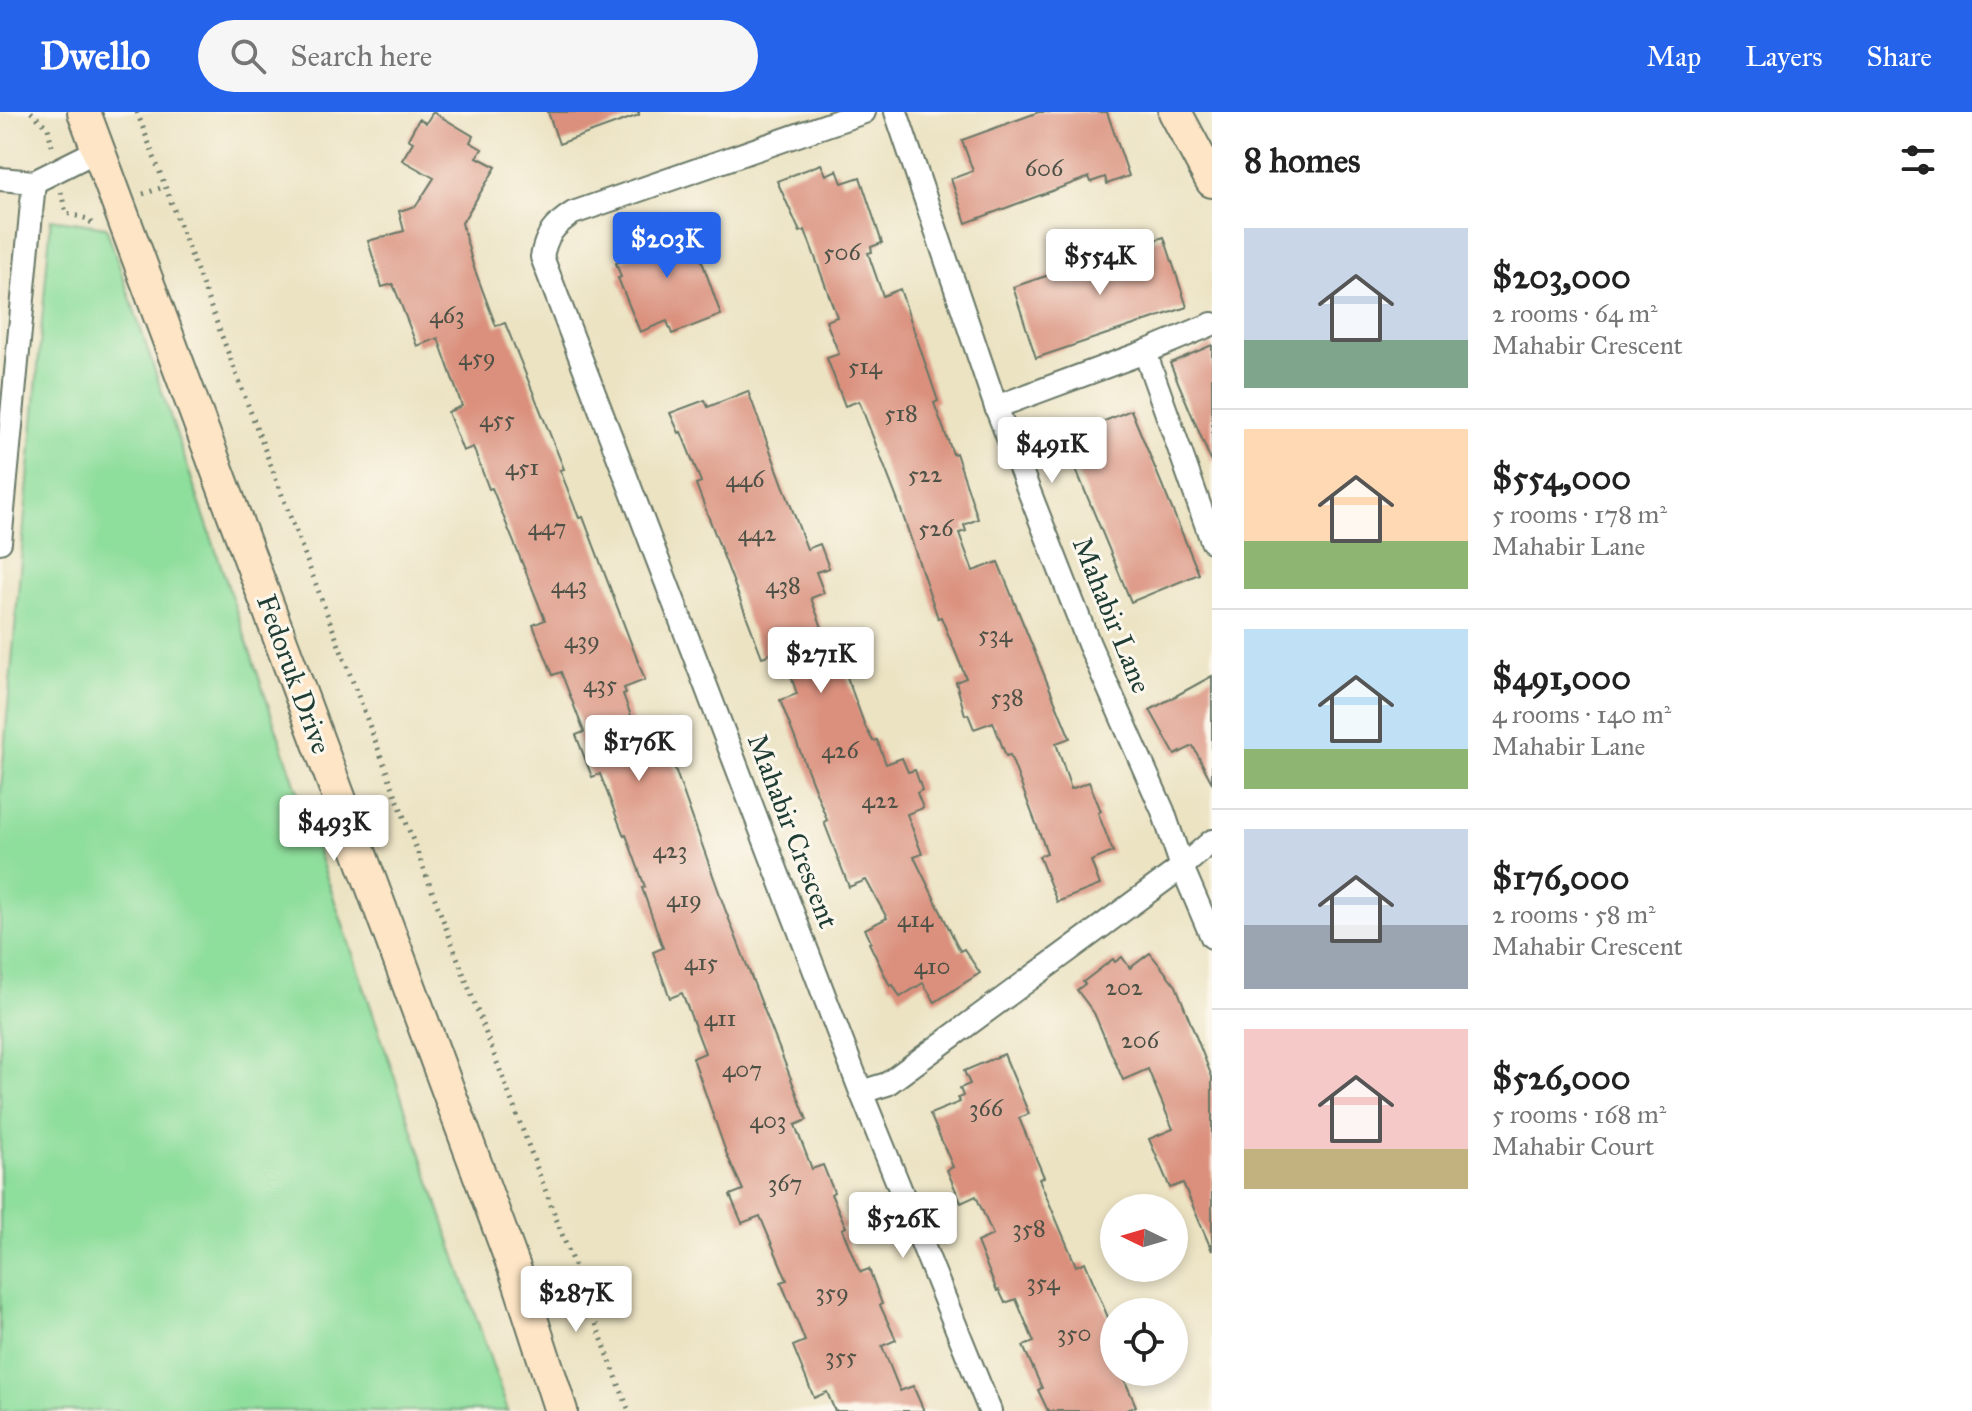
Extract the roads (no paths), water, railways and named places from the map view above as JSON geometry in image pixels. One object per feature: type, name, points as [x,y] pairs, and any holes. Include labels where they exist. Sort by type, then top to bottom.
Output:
[{"type":"main road","name":"Fedoruk Drive","points":[[84,112],[519,1281],[561,1411]]},
{"type":"main road","points":[[1175,112],[1212,181]]},
{"type":"main road","name":"Fedoruk Drive","points":[[519,1281],[582,1411]]},
{"type":"street","name":"Mahabir Crescent","points":[[864,112],[573,213],[557,223],[545,239],[542,257],[861,1092],[990,1411]]},
{"type":"street","name":"Mahabir Lane","points":[[896,112],[996,407],[1089,644],[1163,811],[1182,867],[1212,937]]},
{"type":"street","points":[[0,179],[34,182],[98,150]]},
{"type":"street","points":[[0,542],[34,182]]},
{"type":"street","points":[[996,407],[1212,324]]},
{"type":"street","points":[[1145,352],[1212,541]]},
{"type":"street","points":[[861,1092],[887,1084],[1182,867],[1212,841]]}]
